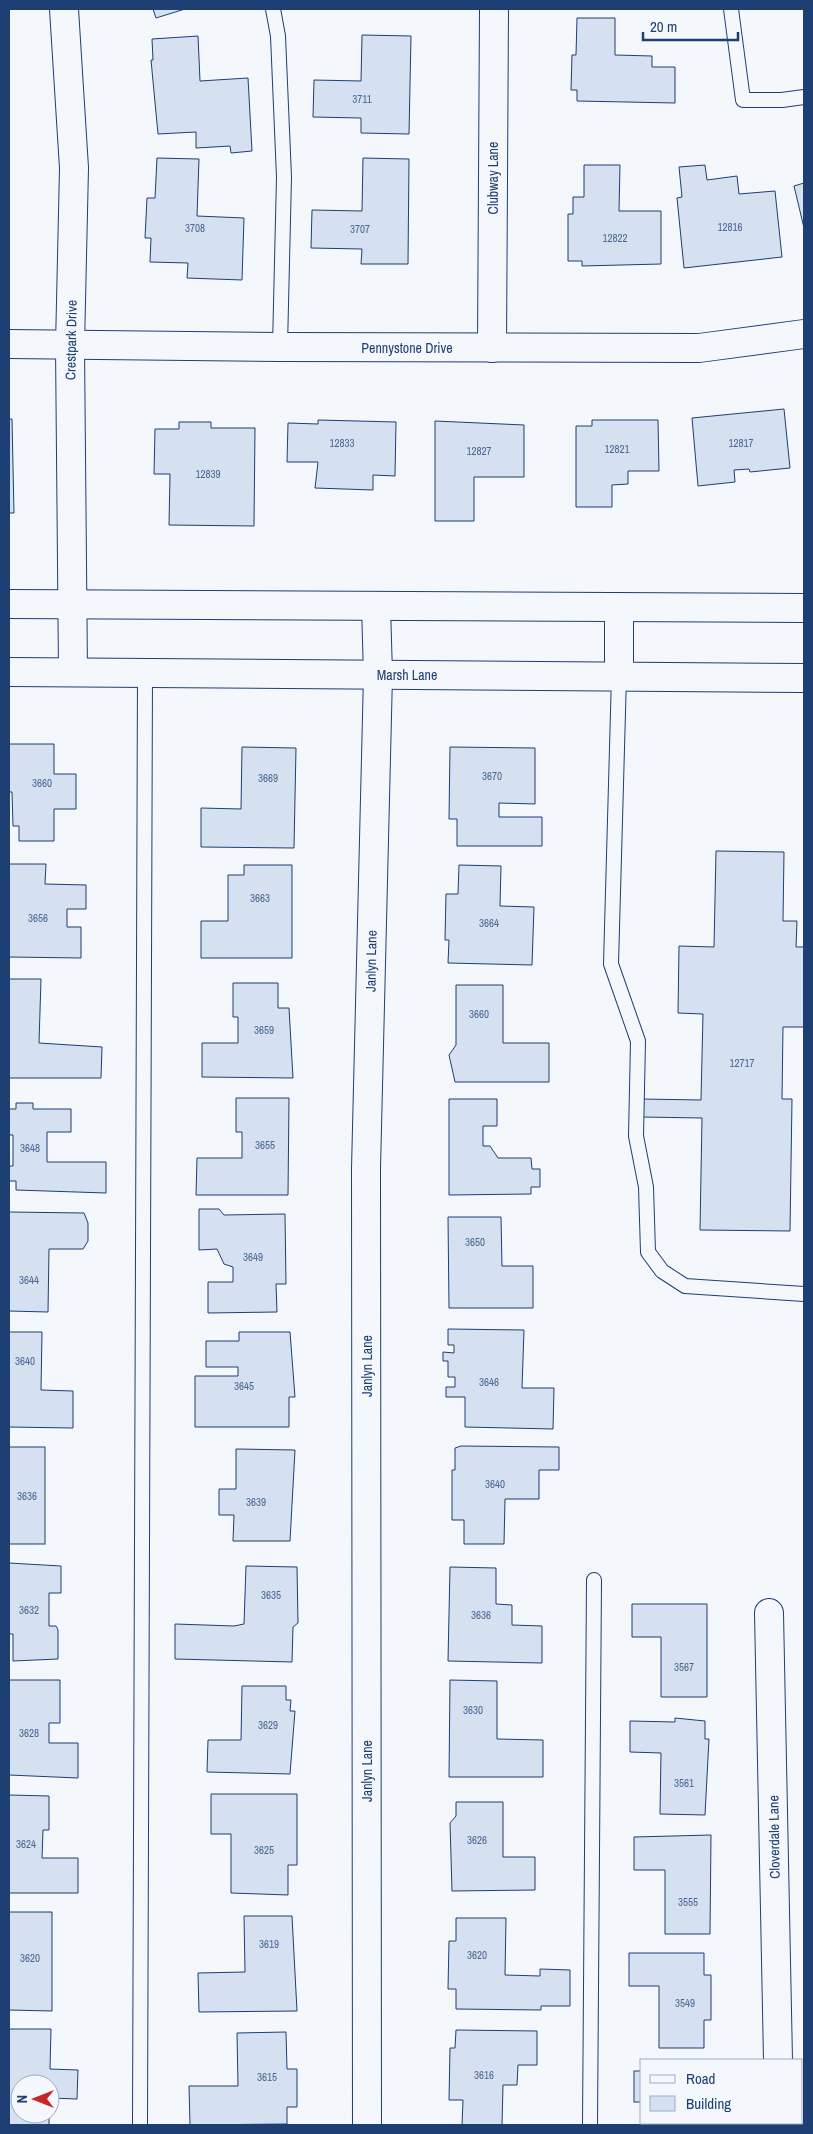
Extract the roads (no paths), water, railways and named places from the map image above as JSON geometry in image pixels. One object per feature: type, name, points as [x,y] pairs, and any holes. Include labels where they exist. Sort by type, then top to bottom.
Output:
[{"type":"street","name":"Crestpark Drive","points":[[64,9],[74,168],[70,346],[73,672]]},
{"type":"street","name":"Clubway Lane","points":[[492,348],[494,9]]},
{"type":"street","name":"Pennystone Drive","points":[[9,344],[70,346],[699,348],[804,334]]},
{"type":"street","points":[[9,604],[804,608]]},
{"type":"street","name":"Janlyn Lane","points":[[367,2125],[366,1168],[378,675],[376,606]]},
{"type":"street","points":[[619,607],[619,676]]},
{"type":"street","name":"Marsh Lane","points":[[9,672],[804,678]]},
{"type":"street","name":"Cloverdale Lane","points":[[770,1613],[778,2059]]},
{"type":"lane","points":[[273,9],[278,36],[284,177],[280,347]]},
{"type":"lane","points":[[731,9],[743,100],[782,100],[804,97]]},
{"type":"lane","points":[[140,2125],[145,673]]},
{"type":"lane","points":[[619,676],[611,964],[638,1041],[636,1136],[646,1187],[648,1252],[662,1271],[685,1286],[804,1294]]},
{"type":"lane","points":[[590,2125],[594,1580]]}]
